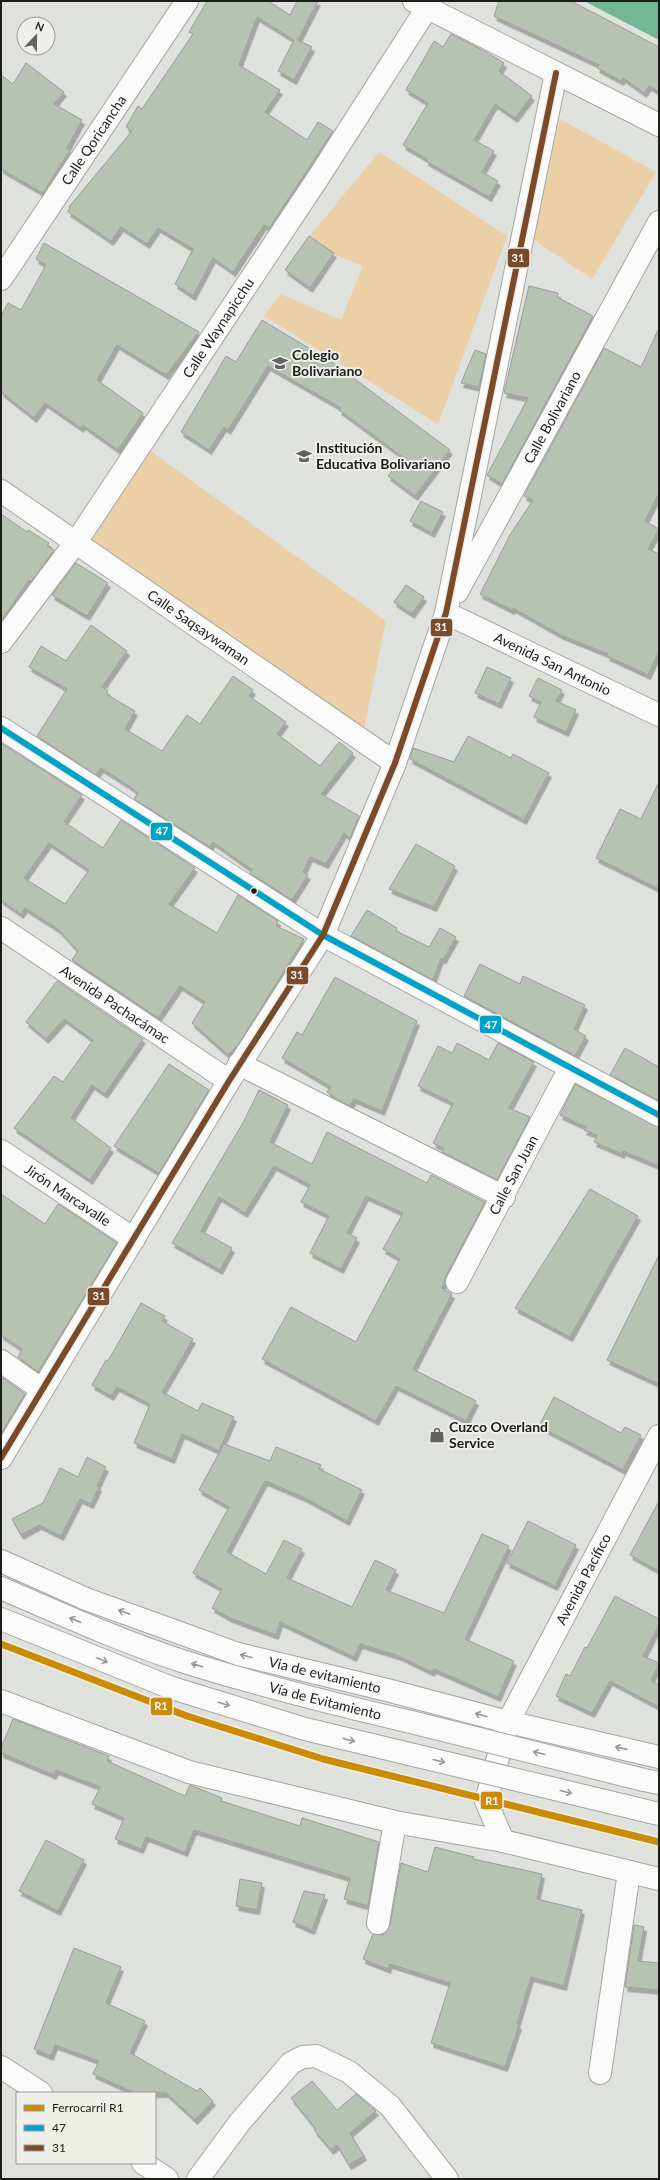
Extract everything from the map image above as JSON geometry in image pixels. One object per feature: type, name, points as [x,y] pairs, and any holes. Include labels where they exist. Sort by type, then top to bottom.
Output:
[{"type":"main road","name":"Calle Qoricancha","points":[[1,279],[187,1]]},
{"type":"main road","points":[[421,4],[659,125]]},
{"type":"main road","name":"Calle Waynapicchu","points":[[1,642],[76,542],[318,178],[421,4]]},
{"type":"main road","points":[[1,1458],[234,1073],[323,935],[395,763],[446,613],[556,73]]},
{"type":"main road","name":"Calle Bolivariano","points":[[446,613],[659,222]]},
{"type":"main road","name":"Calle Saqsaywaman","points":[[1,491],[395,763]]},
{"type":"main road","name":"Avenida San Antonio","points":[[446,613],[657,708]]},
{"type":"main road","points":[[1,728],[323,935],[659,1115]]},
{"type":"main road","name":"Avenida Pachacámac","points":[[1,928],[234,1073],[504,1197]]},
{"type":"main road","name":"Calle San Juan","points":[[457,1282],[504,1197],[570,1068]]},
{"type":"main road","name":"Jirón Marcavalle","points":[[1,1152],[134,1239]]},
{"type":"main road","points":[[1,1361],[42,1390]]},
{"type":"main road","name":"Avenida Pacífico","points":[[503,1841],[486,1801],[508,1722],[659,1436]]},
{"type":"main road","name":"Via de evitamiento","points":[[1,1562],[86,1599],[238,1654],[387,1690],[508,1722],[659,1757]]},
{"type":"main road","name":"Vía de Evitamiento","points":[[1,1588],[108,1634],[181,1660],[309,1698],[652,1782]]},
{"type":"main road","points":[[1,1619],[169,1687],[305,1729],[649,1812]]},
{"type":"main road","points":[[1,1701],[189,1772],[395,1822],[503,1841],[659,1879]]},
{"type":"main road","points":[[378,1923],[395,1822]]},
{"type":"main road","points":[[600,2073],[629,1872]]},
{"type":"main road","points":[[198,2179],[240,2122],[291,2062],[303,2057],[316,2056],[349,2072],[390,2106],[447,2179]]},
{"type":"main road","points":[[1,2067],[39,2092]]},
{"type":"main road","points":[[144,2164],[166,2179]]},
{"type":"shaded area","points":[[584,1],[659,1],[659,40]]},
{"type":"shaded area","points":[[560,119],[656,172],[592,279],[528,236]]},
{"type":"shaded area","points":[[379,152],[507,236],[438,424],[264,316],[280,294],[341,320],[363,266],[305,242]]},
{"type":"shaded area","points":[[138,442],[386,621],[362,739],[72,539]]},
{"type":"building","points":[[207,1],[268,1],[290,15],[297,1],[318,1],[298,40],[312,47],[294,80],[278,71],[294,40],[257,17],[239,65],[280,90],[265,112],[307,140],[318,122],[333,131],[269,228],[264,225],[233,272],[213,258],[193,296],[175,284],[193,249],[158,228],[147,244],[121,227],[111,241],[68,212],[69,207],[132,131],[126,127],[138,106],[142,109],[193,34],[189,32]]},
{"type":"building","points":[[499,1],[571,1],[659,47],[659,92],[649,86],[644,93],[623,78],[621,81],[597,68],[599,65],[494,16]]},
{"type":"building","points":[[451,34],[504,63],[499,71],[532,96],[515,118],[495,104],[474,140],[494,151],[482,172],[498,181],[489,197],[426,161],[427,159],[403,145],[428,103],[406,90],[434,41],[443,47]]},
{"type":"building","points":[[26,63],[64,92],[54,104],[82,120],[67,148],[70,150],[43,193],[1,169],[1,75],[13,84]]},
{"type":"building","points":[[309,236],[334,253],[310,288],[285,270]]},
{"type":"building","points":[[44,243],[199,332],[166,375],[117,345],[97,380],[143,413],[118,450],[83,425],[81,428],[45,403],[34,418],[1,392],[1,316],[8,303],[21,310],[46,265],[36,259]]},
{"type":"building","points":[[529,286],[558,293],[557,297],[593,316],[502,484],[487,475],[528,398],[504,393]]},
{"type":"building","points":[[262,320],[332,362],[450,450],[415,496],[388,476],[403,457],[339,410],[341,408],[268,366],[228,430],[224,427],[209,450],[181,432],[226,356],[236,362]]},
{"type":"building","points":[[659,328],[659,493],[645,521],[659,529],[648,549],[659,554],[659,651],[648,675],[607,656],[608,654],[561,635],[513,608],[512,610],[480,594],[510,535],[533,500],[524,496],[604,348],[641,367]]},
{"type":"building","points":[[475,350],[486,354],[479,387],[461,383]]},
{"type":"building","points":[[421,501],[443,512],[432,533],[410,521]]},
{"type":"building","points":[[1,514],[27,532],[28,530],[49,543],[47,546],[54,550],[31,582],[29,580],[1,621]]},
{"type":"building","points":[[76,563],[108,583],[87,616],[52,595]]},
{"type":"building","points":[[406,585],[424,597],[412,614],[394,602]]},
{"type":"building","points":[[91,625],[127,651],[102,687],[108,691],[106,694],[135,711],[125,729],[162,751],[187,715],[200,724],[233,676],[253,690],[249,696],[286,722],[277,734],[320,766],[339,742],[353,753],[321,794],[359,816],[350,838],[344,833],[326,864],[310,857],[303,872],[308,875],[292,900],[250,873],[252,870],[213,842],[210,847],[134,799],[138,793],[131,787],[101,768],[96,775],[37,736],[67,689],[29,667],[41,646],[66,661]]},
{"type":"building","points":[[487,667],[511,678],[499,704],[475,693]]},
{"type":"building","points":[[538,678],[562,690],[556,701],[576,710],[566,732],[534,717],[541,702],[529,696]]},
{"type":"building","points":[[468,736],[511,758],[513,754],[549,773],[524,820],[410,759],[413,748],[454,762]]},
{"type":"building","points":[[1,743],[82,795],[64,822],[103,848],[121,820],[195,868],[169,904],[217,933],[238,895],[278,921],[276,926],[304,939],[238,1045],[228,1055],[192,1023],[205,1002],[180,986],[158,1018],[72,960],[78,951],[58,929],[25,908],[21,914],[1,900]],"holes":[[[49,843],[89,870],[65,904],[24,878]]]},
{"type":"building","points":[[659,782],[659,889],[596,858],[620,809],[641,819]]},
{"type":"building","points":[[416,844],[455,866],[434,907],[389,889]]},
{"type":"building","points":[[367,910],[397,928],[396,931],[429,947],[440,928],[456,937],[443,960],[441,958],[433,980],[351,936]]},
{"type":"building","points":[[480,964],[520,984],[523,976],[585,1005],[574,1029],[586,1036],[575,1056],[464,996]]},
{"type":"building","points":[[335,977],[417,1021],[382,1111],[354,1099],[350,1106],[327,1092],[331,1087],[282,1058],[297,1032],[302,1035]]},
{"type":"building","points":[[57,981],[143,1039],[105,1094],[92,1085],[71,1118],[111,1148],[90,1180],[14,1128],[54,1076],[63,1082],[93,1040],[64,1019],[46,1039],[26,1022]]},
{"type":"building","points":[[457,1043],[489,1060],[498,1043],[534,1062],[509,1108],[530,1117],[497,1180],[442,1152],[444,1148],[433,1143],[453,1103],[418,1086],[438,1046],[452,1053]]},
{"type":"building","points":[[625,1048],[659,1067],[659,1101],[610,1075]]},
{"type":"building","points":[[169,1064],[209,1090],[159,1173],[114,1146]]},
{"type":"building","points":[[575,1084],[659,1127],[659,1166],[623,1151],[622,1154],[594,1142],[597,1135],[584,1130],[586,1127],[560,1115]]},
{"type":"building","points":[[259,1090],[288,1105],[270,1142],[312,1164],[327,1132],[427,1183],[431,1175],[485,1202],[446,1276],[442,1288],[452,1294],[413,1369],[476,1401],[466,1421],[396,1386],[376,1421],[262,1359],[291,1307],[356,1342],[400,1259],[383,1249],[403,1213],[366,1196],[347,1233],[357,1238],[341,1269],[310,1253],[329,1216],[301,1202],[310,1185],[274,1166],[245,1213],[219,1197],[201,1231],[232,1248],[220,1270],[172,1243],[244,1121]]},
{"type":"building","points":[[590,1189],[638,1216],[570,1337],[515,1308]]},
{"type":"building","points":[[1,1194],[45,1224],[58,1204],[117,1243],[38,1372],[18,1357],[22,1349],[1,1335]]},
{"type":"building","points":[[659,1255],[659,1384],[607,1360]]},
{"type":"building","points":[[141,1303],[165,1316],[162,1321],[193,1339],[162,1392],[198,1411],[202,1403],[234,1417],[219,1451],[182,1434],[172,1459],[134,1443],[150,1404],[117,1387],[111,1396],[92,1385],[106,1360],[108,1361]]},
{"type":"building","points":[[3,1378],[25,1394],[1,1434],[1,1381]]},
{"type":"building","points":[[554,1397],[621,1433],[625,1427],[641,1435],[623,1470],[539,1426]]},
{"type":"building","points":[[224,1444],[270,1461],[276,1447],[321,1465],[319,1469],[362,1490],[347,1521],[305,1498],[265,1481],[227,1552],[266,1574],[284,1540],[302,1549],[287,1578],[352,1607],[375,1560],[396,1570],[386,1590],[444,1613],[482,1534],[509,1546],[465,1639],[514,1661],[498,1697],[434,1669],[432,1672],[399,1656],[360,1644],[354,1657],[280,1622],[276,1635],[230,1618],[212,1608],[222,1589],[193,1573],[229,1507],[199,1490]]},
{"type":"building","points":[[87,1457],[106,1467],[97,1486],[99,1487],[91,1504],[80,1499],[61,1536],[39,1525],[21,1535],[12,1519],[43,1503],[60,1468],[78,1477]]},
{"type":"building","points":[[659,1501],[659,1571],[630,1555]]},
{"type":"building","points":[[528,1521],[576,1545],[555,1586],[507,1563]]},
{"type":"building","points":[[615,1596],[659,1619],[659,1625],[643,1656],[659,1663],[651,1681],[659,1685],[659,1707],[610,1681],[592,1713],[556,1696],[566,1674],[570,1676]]},
{"type":"building","points":[[13,1719],[109,1756],[107,1761],[185,1796],[190,1785],[222,1798],[221,1801],[300,1826],[302,1818],[379,1842],[368,1906],[344,1899],[350,1878],[194,1830],[185,1852],[146,1837],[141,1849],[115,1839],[124,1818],[92,1804],[100,1787],[56,1770],[54,1775],[1,1753],[1,1748]]},
{"type":"building","points":[[46,1840],[84,1860],[58,1911],[19,1891]]},
{"type":"building","points":[[435,1847],[474,1857],[473,1859],[542,1874],[537,1899],[582,1910],[564,1986],[531,1977],[517,2024],[519,2025],[505,2067],[431,2043],[450,1983],[390,1964],[388,1969],[363,1959],[373,1934],[383,1935],[390,1925],[401,1863],[428,1872]]},
{"type":"building","points":[[240,1879],[262,1883],[257,1910],[236,1906]]},
{"type":"building","points":[[304,1891],[325,1895],[312,1930],[293,1922]]},
{"type":"building","points":[[634,1925],[644,1927],[638,1961],[659,1963],[659,1990],[625,1987]]},
{"type":"building","points":[[74,1948],[121,1967],[106,2003],[145,2021],[130,2053],[197,2091],[200,2088],[213,2101],[195,2120],[166,2093],[133,2092],[93,2074],[99,2061],[55,2045],[51,2056],[34,2049]]},
{"type":"building","points":[[312,2081],[337,2110],[356,2094],[376,2111],[350,2133],[364,2156],[349,2165],[337,2145],[331,2150],[314,2130],[316,2129],[291,2098]]},
{"type":"rail line","name":"R1","points":[[1,1644],[187,1716],[323,1759],[659,1842]]},
{"type":"transit line","name":"31","points":[[1,1458],[229,1081],[323,935],[395,763],[446,613],[556,73]]},
{"type":"transit line","name":"47","points":[[1,728],[323,935],[659,1115]]},
{"type":"place","name":"Colegio Bolivariano","points":[[280,363]]},
{"type":"place","name":"Institución Educativa Bolivariano","points":[[304,456]]},
{"type":"place","name":"Cuzco Overland Service","points":[[437,1435]]}]
